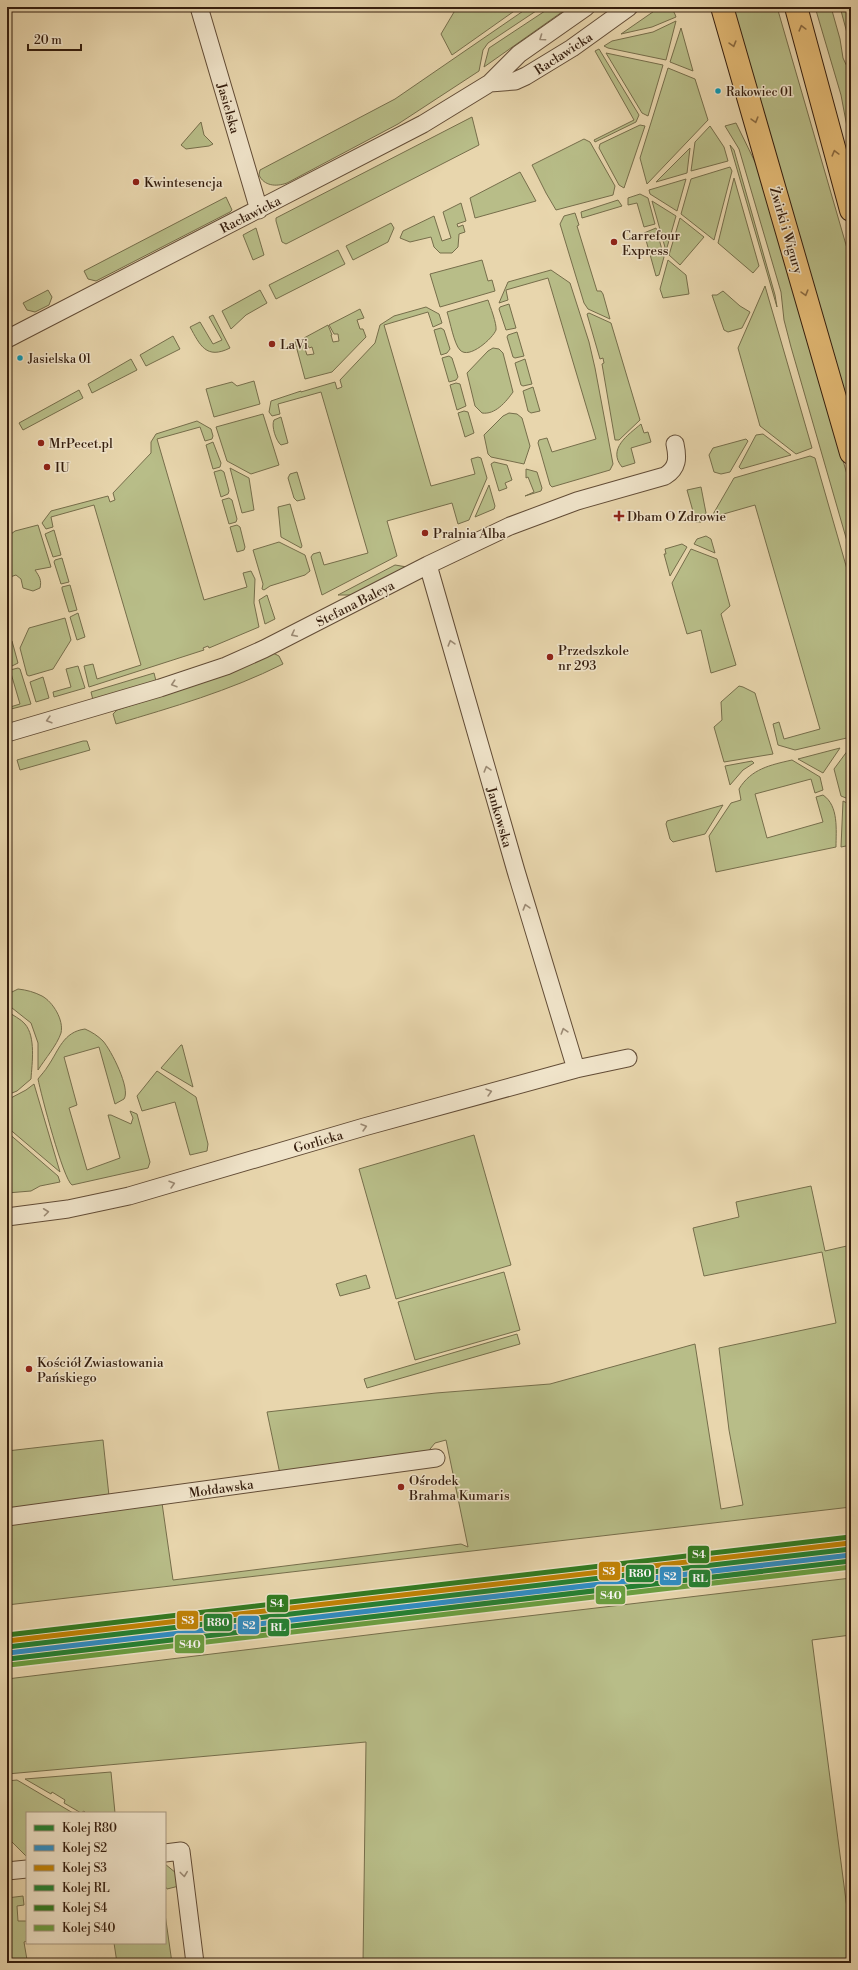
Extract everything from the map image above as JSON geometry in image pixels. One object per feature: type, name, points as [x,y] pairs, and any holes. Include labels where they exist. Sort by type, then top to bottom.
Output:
[{"type":"main road","name":"Żwirki i Wigury","points":[[722,7],[851,453]]},
{"type":"main road","points":[[796,7],[851,210]]},
{"type":"street","name":"Jasielska","points":[[199,7],[259,210]]},
{"type":"street","name":"Racławicka","points":[[7,339],[423,124],[490,83],[519,54],[586,7]]},
{"type":"street","name":"Racławicka","points":[[490,83],[515,81],[526,76],[572,48],[629,7]]},
{"type":"street","name":"Stefana Baleya","points":[[7,733],[160,688],[226,666],[297,633],[485,537],[535,516],[577,501],[665,476],[670,473],[678,458],[675,444]]},
{"type":"street","name":"Jankowska","points":[[428,565],[528,912],[576,1068]]},
{"type":"street","name":"Gorlicka","points":[[7,1217],[68,1210],[129,1196],[364,1127],[576,1068],[628,1058]]},
{"type":"street","name":"Mołdawska","points":[[7,1517],[436,1458]]},
{"type":"street","points":[[166,1853],[181,1851],[195,1963]]},
{"type":"street","points":[[7,1871],[26,1869]]},
{"type":"green space","points":[[457,7],[520,7],[452,55],[441,34]]},
{"type":"green space","points":[[529,7],[542,7],[488,43],[483,50],[479,71],[398,124],[287,183],[271,185],[261,179],[259,175],[260,170],[395,99]]},
{"type":"green space","points":[[551,7],[569,7],[484,67],[489,48]]},
{"type":"green space","points":[[660,7],[671,9],[676,17],[652,27],[621,34]]},
{"type":"green space","points":[[748,7],[777,7],[851,262],[851,415],[734,11]]},
{"type":"green space","points":[[815,7],[831,7],[840,39],[843,58],[851,75],[851,148],[841,95]]},
{"type":"green space","points":[[840,7],[851,7],[851,57],[847,33]]},
{"type":"green space","points":[[676,21],[666,60],[604,46],[612,41],[653,32]]},
{"type":"green space","points":[[681,28],[693,71],[670,62]]},
{"type":"green space","points":[[599,49],[639,115],[636,122],[595,142],[594,140],[634,120],[595,51]]},
{"type":"green space","points":[[606,53],[663,65],[648,116],[642,113]]},
{"type":"green space","points":[[668,68],[695,79],[708,120],[647,184],[640,158]]},
{"type":"green space","points":[[472,117],[479,145],[286,244],[282,242],[276,218]]},
{"type":"green space","points":[[201,122],[204,135],[213,144],[209,146],[186,149],[181,145]]},
{"type":"green space","points":[[736,123],[757,166],[851,488],[851,555],[791,347],[784,320],[781,292],[739,149],[725,126]]},
{"type":"green space","points":[[640,125],[645,126],[624,188],[619,185],[599,148],[600,144]]},
{"type":"green space","points":[[710,126],[724,147],[728,161],[691,171],[695,142]]},
{"type":"green space","points":[[584,139],[590,142],[615,186],[613,195],[556,210],[532,165]]},
{"type":"green space","points":[[730,145],[734,150],[775,295],[777,307]]},
{"type":"green space","points":[[690,148],[687,173],[656,182]]},
{"type":"green space","points":[[730,167],[732,171],[714,240],[681,214],[691,179]]},
{"type":"green space","points":[[520,172],[536,201],[475,218],[470,198]]},
{"type":"green space","points":[[734,178],[759,266],[753,273],[718,243]]},
{"type":"green space","points":[[686,179],[677,211],[650,194],[649,190]]},
{"type":"green space","points":[[640,194],[648,198],[655,224],[644,227],[637,203],[628,205],[628,198]]},
{"type":"green space","points":[[226,197],[232,210],[230,212],[96,281],[88,279],[84,271]]},
{"type":"green space","points":[[618,200],[622,206],[582,218],[581,212]]},
{"type":"green space","points":[[652,201],[676,216],[666,251]]},
{"type":"green space","points":[[461,203],[466,221],[457,224],[458,227],[463,225],[465,232],[459,234],[458,247],[452,253],[440,253],[434,247],[431,237],[410,242],[400,238],[403,231],[434,216],[442,241],[451,238],[443,212]]},
{"type":"green space","points":[[575,213],[579,225],[577,226],[597,291],[601,291],[603,294],[610,319],[588,309],[584,303],[560,224],[564,216]]},
{"type":"green space","points":[[680,218],[704,237],[680,265],[669,255]]},
{"type":"green space","points":[[391,223],[394,228],[388,242],[353,260],[346,246]]},
{"type":"green space","points":[[256,228],[264,255],[253,260],[243,235]]},
{"type":"green space","points":[[656,228],[664,257],[659,275],[656,276],[644,233]]},
{"type":"green space","points":[[338,250],[345,264],[276,299],[269,285]]},
{"type":"green space","points":[[482,260],[488,281],[492,280],[495,291],[440,307],[430,274]]},
{"type":"green space","points":[[668,260],[686,275],[689,294],[663,298],[660,289]]},
{"type":"green space","points":[[551,270],[570,283],[589,342],[613,464],[610,470],[552,487],[550,485],[538,443],[539,440],[547,438],[552,452],[596,439],[548,278],[506,290],[508,300],[499,303],[508,282]]},
{"type":"green space","points":[[765,286],[812,448],[796,454],[760,426],[738,348]]},
{"type":"green space","points":[[48,290],[52,297],[49,305],[35,312],[27,310],[23,303]]},
{"type":"green space","points":[[260,290],[267,303],[246,315],[231,329],[222,311]]},
{"type":"green space","points":[[723,291],[740,306],[750,312],[742,328],[728,332],[724,330],[712,295],[717,295]]},
{"type":"green space","points":[[488,300],[496,327],[494,334],[475,350],[464,352],[460,350],[452,332],[447,312]]},
{"type":"green space","points":[[509,304],[516,328],[506,330],[499,309],[500,307]]},
{"type":"green space","points":[[426,307],[439,314],[442,323],[433,327],[428,312],[384,325],[431,486],[475,474],[471,459],[478,457],[481,458],[487,478],[469,520],[458,524],[452,503],[387,521],[397,556],[322,595],[311,557],[313,554],[320,552],[324,565],[368,553],[321,392],[278,404],[280,414],[272,416],[269,412],[271,401],[335,382],[337,389],[342,387],[340,380],[375,343],[380,325],[394,316]]},
{"type":"green space","points":[[360,309],[364,318],[357,320],[360,329],[363,329],[366,337],[332,372],[305,379],[295,342],[302,339],[307,348],[305,349],[307,355],[314,354],[312,347],[309,348],[304,338],[328,325],[333,342],[339,341],[338,334],[334,334],[329,325]]},
{"type":"green space","points":[[589,313],[611,323],[640,420],[619,440],[615,440],[602,364],[604,363],[603,358],[600,359],[587,314]]},
{"type":"green space","points":[[213,315],[230,348],[215,352],[205,349],[197,340],[190,327],[200,322],[213,344],[222,340],[209,317]]},
{"type":"green space","points":[[441,328],[444,330],[450,349],[447,353],[441,355],[434,330]]},
{"type":"green space","points":[[517,332],[524,356],[515,358],[513,357],[507,337],[508,335]]},
{"type":"green space","points":[[173,336],[180,349],[146,366],[140,355]]},
{"type":"green space","points":[[493,348],[499,349],[503,353],[513,392],[504,404],[496,410],[482,413],[475,406],[467,373],[488,351]]},
{"type":"green space","points":[[449,356],[452,358],[458,377],[456,380],[449,382],[442,358]]},
{"type":"green space","points":[[131,359],[137,370],[92,393],[88,384]]},
{"type":"green space","points":[[525,359],[532,384],[523,386],[521,385],[515,363]]},
{"type":"green space","points":[[254,381],[260,404],[214,417],[206,389],[232,382],[237,386]]},
{"type":"green space","points":[[456,383],[460,384],[466,406],[457,410],[450,385]]},
{"type":"green space","points":[[533,387],[540,411],[531,413],[528,411],[523,391]]},
{"type":"green space","points":[[79,390],[83,398],[23,430],[19,423]]},
{"type":"green space","points":[[464,411],[468,412],[474,433],[465,437],[458,413]]},
{"type":"green space","points":[[509,413],[517,414],[522,418],[530,446],[524,464],[491,457],[488,454],[484,435],[503,416]]},
{"type":"green space","points":[[263,414],[279,465],[251,474],[227,461],[216,427]]},
{"type":"green space","points":[[281,417],[288,443],[281,445],[276,437],[273,423],[274,420]]},
{"type":"green space","points":[[197,421],[211,429],[213,436],[212,439],[205,441],[200,427],[157,439],[204,600],[247,587],[243,573],[251,571],[255,579],[254,603],[259,627],[209,648],[208,646],[203,648],[204,650],[89,687],[84,666],[93,664],[97,679],[141,665],[94,505],[51,517],[53,527],[46,529],[42,523],[51,511],[108,496],[110,502],[115,500],[113,493],[151,453],[151,442],[156,434]]},
{"type":"green space","points":[[641,424],[644,433],[648,432],[651,442],[631,448],[635,463],[622,467],[618,460],[618,448],[625,438]]},
{"type":"green space","points":[[763,434],[791,455],[741,469],[739,467],[756,435]]},
{"type":"green space","points":[[746,439],[748,441],[730,472],[721,474],[714,472],[709,455],[713,448]]},
{"type":"green space","points":[[213,442],[221,463],[220,467],[213,469],[206,445]]},
{"type":"green space","points":[[810,456],[815,458],[851,583],[851,737],[795,750],[778,745],[773,724],[779,722],[784,739],[820,729],[755,505],[720,515],[721,519],[714,521],[712,516],[734,478]]},
{"type":"green space","points":[[494,462],[507,465],[512,480],[505,483],[507,488],[499,491],[491,464]]},
{"type":"green space","points":[[230,468],[249,478],[254,510],[242,513]]},
{"type":"green space","points":[[526,469],[537,472],[542,488],[541,491],[525,496],[534,492],[528,477],[526,478]]},
{"type":"green space","points":[[221,470],[224,472],[229,491],[228,494],[221,497],[214,472]]},
{"type":"green space","points":[[297,472],[305,499],[297,501],[294,498],[288,478],[290,474]]},
{"type":"green space","points":[[489,485],[495,506],[494,509],[475,517]]},
{"type":"green space","points":[[701,487],[706,513],[701,522],[696,522],[687,490]]},
{"type":"green space","points":[[229,498],[232,500],[237,519],[236,522],[229,524],[222,500]]},
{"type":"green space","points":[[290,504],[302,546],[301,548],[281,537],[278,507]]},
{"type":"green space","points":[[38,525],[51,567],[35,570],[40,578],[41,585],[40,588],[33,591],[23,588],[21,579],[16,575],[7,578],[7,537],[15,531]]},
{"type":"green space","points":[[237,525],[240,527],[245,547],[244,550],[237,552],[230,527]]},
{"type":"green space","points":[[54,530],[61,555],[53,557],[45,534]]},
{"type":"green space","points":[[706,536],[711,539],[715,553],[694,544],[697,539]]},
{"type":"green space","points":[[279,542],[305,555],[310,571],[305,575],[270,586],[264,590],[262,589],[263,584],[253,550]]},
{"type":"green space","points":[[682,544],[687,547],[670,576],[664,554],[666,554],[665,549]]},
{"type":"green space","points":[[691,549],[717,559],[730,606],[721,614],[736,665],[711,673],[701,630],[687,634],[672,583]]},
{"type":"green space","points":[[62,558],[69,582],[61,584],[54,562],[55,560]]},
{"type":"green space","points":[[395,565],[407,567],[353,595],[338,595]]},
{"type":"green space","points":[[70,585],[77,610],[69,612],[62,587]]},
{"type":"green space","points":[[267,595],[275,619],[265,624],[259,600]]},
{"type":"green space","points":[[78,613],[85,637],[77,640],[70,617]]},
{"type":"green space","points":[[65,618],[71,640],[53,669],[29,676],[27,675],[20,648],[29,628]]},
{"type":"green space","points":[[7,641],[12,641],[18,663],[10,667],[7,657]]},
{"type":"green space","points":[[273,653],[279,656],[283,664],[263,674],[180,705],[116,724],[113,714],[117,710],[209,680]]},
{"type":"green space","points":[[78,666],[85,688],[54,697],[53,692],[71,687],[66,669]]},
{"type":"green space","points":[[20,669],[31,704],[7,710],[7,708],[20,704],[10,670]]},
{"type":"green space","points":[[154,673],[156,681],[93,700],[91,692]]},
{"type":"green space","points":[[43,677],[49,698],[36,702],[30,682]]},
{"type":"green space","points":[[739,686],[755,693],[773,754],[724,762],[714,727],[722,720],[721,702]]},
{"type":"green space","points":[[87,741],[90,750],[20,770],[17,760]]},
{"type":"green space","points":[[851,746],[851,800],[841,796],[834,769]]},
{"type":"green space","points":[[840,748],[823,773],[798,759]]},
{"type":"green space","points":[[792,760],[820,777],[823,790],[815,793],[811,779],[755,794],[767,838],[823,822],[816,797],[823,795],[832,805],[836,819],[836,847],[716,872],[709,836],[731,803],[741,800],[739,789],[755,772],[769,766]]},
{"type":"green space","points":[[752,761],[754,763],[743,770],[730,785],[725,766]]},
{"type":"green space","points":[[843,801],[851,805],[851,845],[841,847]]},
{"type":"green space","points":[[723,805],[705,834],[673,842],[670,839],[666,824],[667,821]]},
{"type":"green space","points":[[18,989],[33,992],[50,1002],[57,1012],[61,1023],[61,1033],[59,1038],[38,1070],[38,1043],[31,1023],[7,1004],[8,994]]},
{"type":"green space","points":[[7,1011],[21,1020],[28,1029],[32,1043],[32,1058],[31,1079],[17,1091],[7,1095]]},
{"type":"green space","points":[[85,1029],[103,1041],[115,1061],[125,1087],[124,1099],[115,1104],[99,1047],[64,1057],[77,1105],[69,1108],[87,1170],[120,1158],[108,1115],[131,1124],[133,1118],[130,1111],[137,1114],[150,1162],[148,1168],[72,1185],[63,1168],[58,1153],[38,1079],[47,1068],[62,1043],[71,1034]]},
{"type":"green space","points":[[182,1045],[193,1087],[161,1068]]},
{"type":"green space","points":[[157,1071],[196,1097],[208,1144],[207,1151],[190,1155],[175,1102],[142,1111],[137,1096]]},
{"type":"green space","points":[[34,1084],[60,1172],[7,1127],[7,1100]]},
{"type":"green space","points":[[7,1132],[58,1176],[60,1182],[40,1186],[31,1191],[7,1193]]},
{"type":"green space","points":[[474,1135],[511,1265],[396,1299],[359,1169]]},
{"type":"green space","points":[[811,1186],[825,1251],[851,1245],[851,1507],[7,1605],[7,1524],[162,1503],[173,1580],[461,1544],[468,1547],[446,1440],[435,1443],[426,1454],[280,1474],[267,1412],[436,1393],[550,1384],[695,1344],[721,1509],[743,1505],[729,1430],[719,1348],[836,1323],[822,1252],[704,1276],[693,1228],[739,1217],[736,1202]]},
{"type":"green space","points":[[504,1272],[520,1330],[415,1360],[398,1302]]},
{"type":"green space","points":[[366,1275],[370,1288],[340,1296],[336,1284]]},
{"type":"green space","points":[[517,1334],[520,1344],[367,1388],[364,1379]]},
{"type":"green space","points":[[103,1440],[109,1496],[7,1511],[7,1451]]},
{"type":"green space","points":[[851,1578],[851,1635],[812,1640],[851,1939],[851,1958],[813,1963],[363,1963],[366,1742],[7,1774],[7,1679]]},
{"type":"green space","points":[[111,1772],[115,1812],[79,1812],[64,1803],[65,1800],[52,1792],[51,1794],[25,1779]]},
{"type":"green space","points":[[17,1780],[71,1812],[26,1812],[26,1856],[7,1837],[7,1781]]},
{"type":"green space","points":[[166,1865],[176,1873],[179,1886],[167,1889]]},
{"type":"green space","points":[[23,1896],[24,1905],[17,1906],[18,1921],[26,1921],[26,1941],[24,1942],[27,1960],[31,1959],[32,1963],[7,1963],[7,1898]]},
{"type":"green space","points":[[166,1921],[172,1963],[117,1963],[114,1944],[166,1944]]},
{"type":"rail line","name":"S4","points":[[7,1635],[850,1537]]},
{"type":"rail line","name":"S3","points":[[7,1641],[850,1543]]},
{"type":"rail line","name":"R80","points":[[7,1647],[851,1549]]},
{"type":"rail line","name":"S2","points":[[8,1653],[851,1555]]},
{"type":"rail line","name":"RL","points":[[8,1659],[851,1561]]},
{"type":"rail line","name":"S40","points":[[9,1665],[851,1567]]},
{"type":"place","name":"Rakowiec 01","points":[[718,91]]},
{"type":"place","name":"Kwintesencja","points":[[136,182]]},
{"type":"place","name":"Carrefour Express","points":[[614,242]]},
{"type":"place","name":"LaVi","points":[[272,344]]},
{"type":"place","name":"Jasielska 01","points":[[20,358]]},
{"type":"place","name":"MrPecet.pl","points":[[41,443]]},
{"type":"place","name":"IU","points":[[47,467]]},
{"type":"place","name":"Dbam O Zdrowie","points":[[619,516]]},
{"type":"place","name":"Pralnia Alba","points":[[425,533]]},
{"type":"place","name":"Przedszkole nr 293","points":[[550,657]]},
{"type":"place","name":"Kościół Zwiastowania Pańskiego","points":[[29,1369]]},
{"type":"place","name":"Ośrodek Brahma Kumaris","points":[[401,1487]]}]
